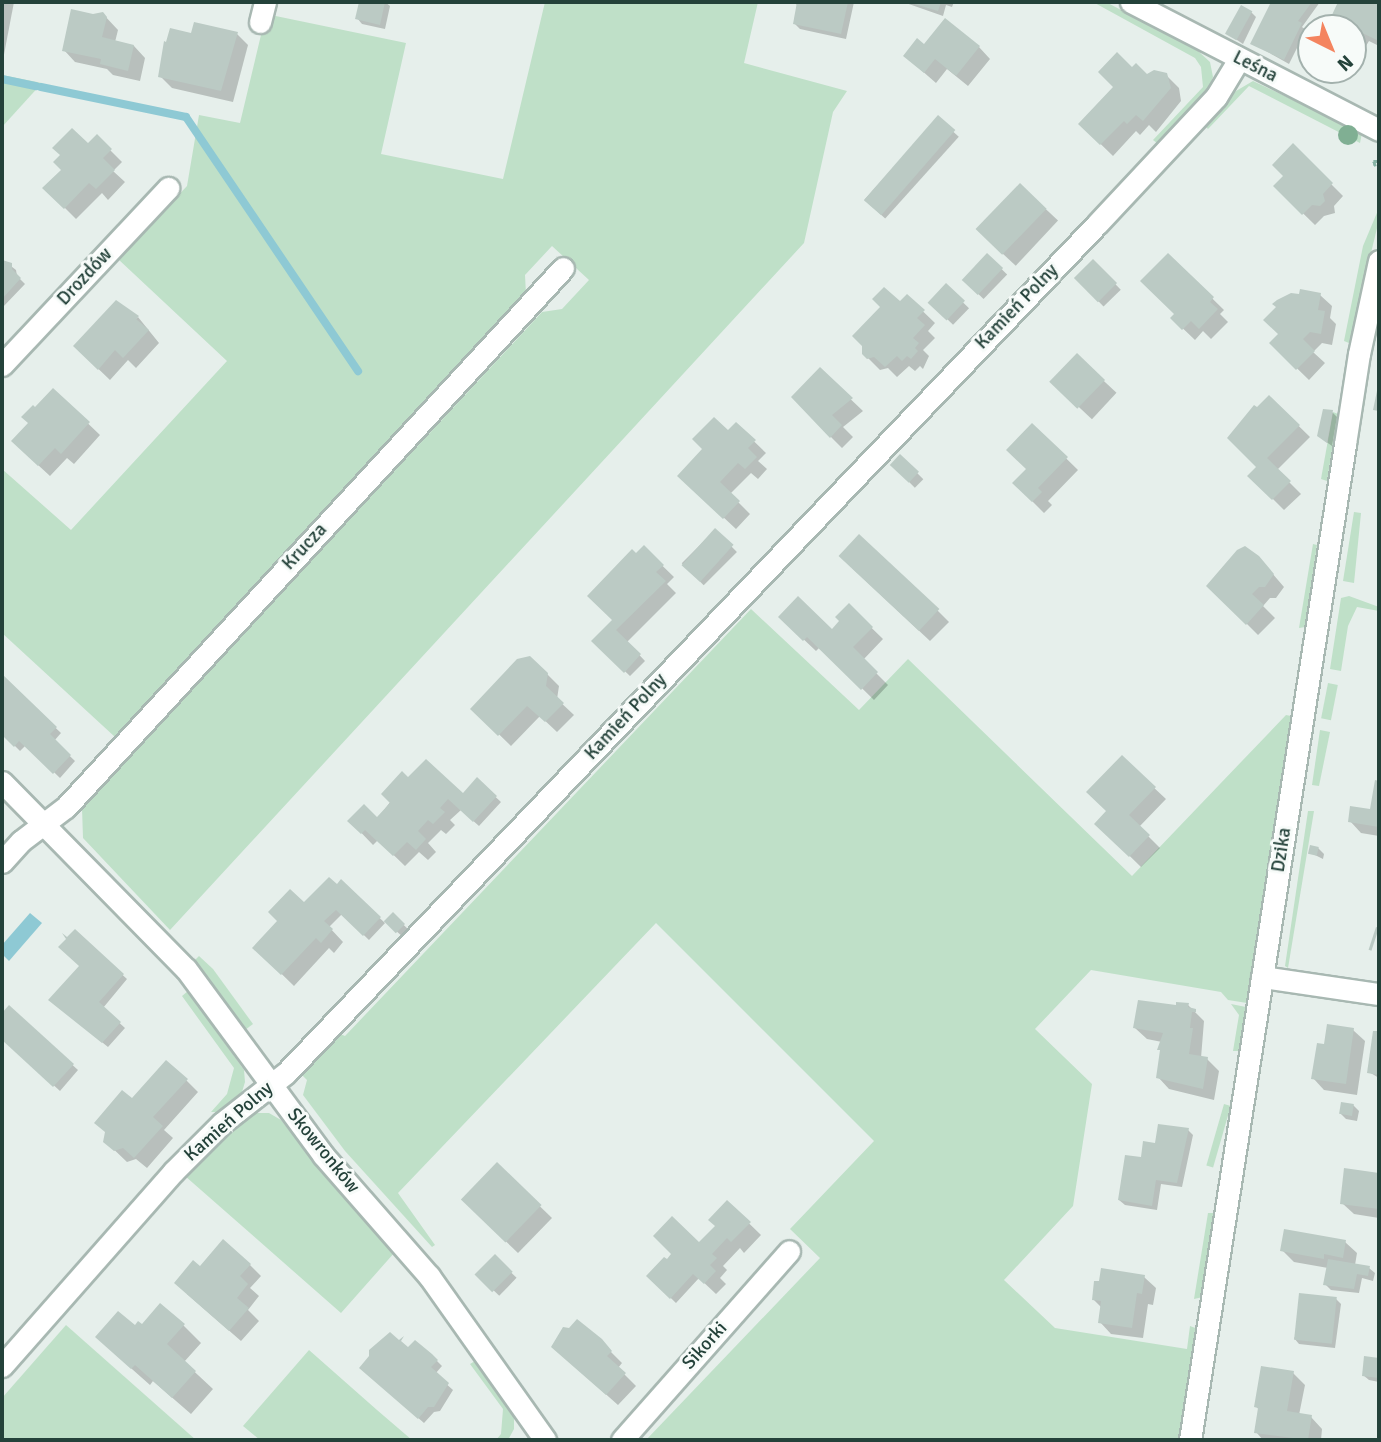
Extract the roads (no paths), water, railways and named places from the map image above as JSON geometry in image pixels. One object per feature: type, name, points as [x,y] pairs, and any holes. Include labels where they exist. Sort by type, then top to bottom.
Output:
[{"type":"street","name":"Leśna","points":[[1131,2],[1379,130]]},
{"type":"street","name":"Kamień Polny","points":[[2,1366],[173,1172],[222,1123],[272,1085],[1115,205],[1216,97],[1239,59]]},
{"type":"street","name":"Drozdów","points":[[2,365],[168,188]]},
{"type":"street","name":"Dzika","points":[[1190,1440],[1353,393],[1379,261]]},
{"type":"street","name":"Krucza","points":[[2,862],[21,841],[66,807],[563,268]]},
{"type":"street","name":"Skowronków","points":[[2,782],[44,822],[60,844],[186,969],[323,1155],[429,1276],[537,1438]]},
{"type":"street","points":[[1262,977],[1379,994]]},
{"type":"street","name":"Sikorki","points":[[622,1440],[789,1251]]},
{"type":"water","points":[[30,913],[42,923],[9,961],[2,954],[2,945]]},
{"type":"waterway","points":[[2,79],[36,86]]},
{"type":"waterway","points":[[41,87],[186,117],[358,371]]}]
